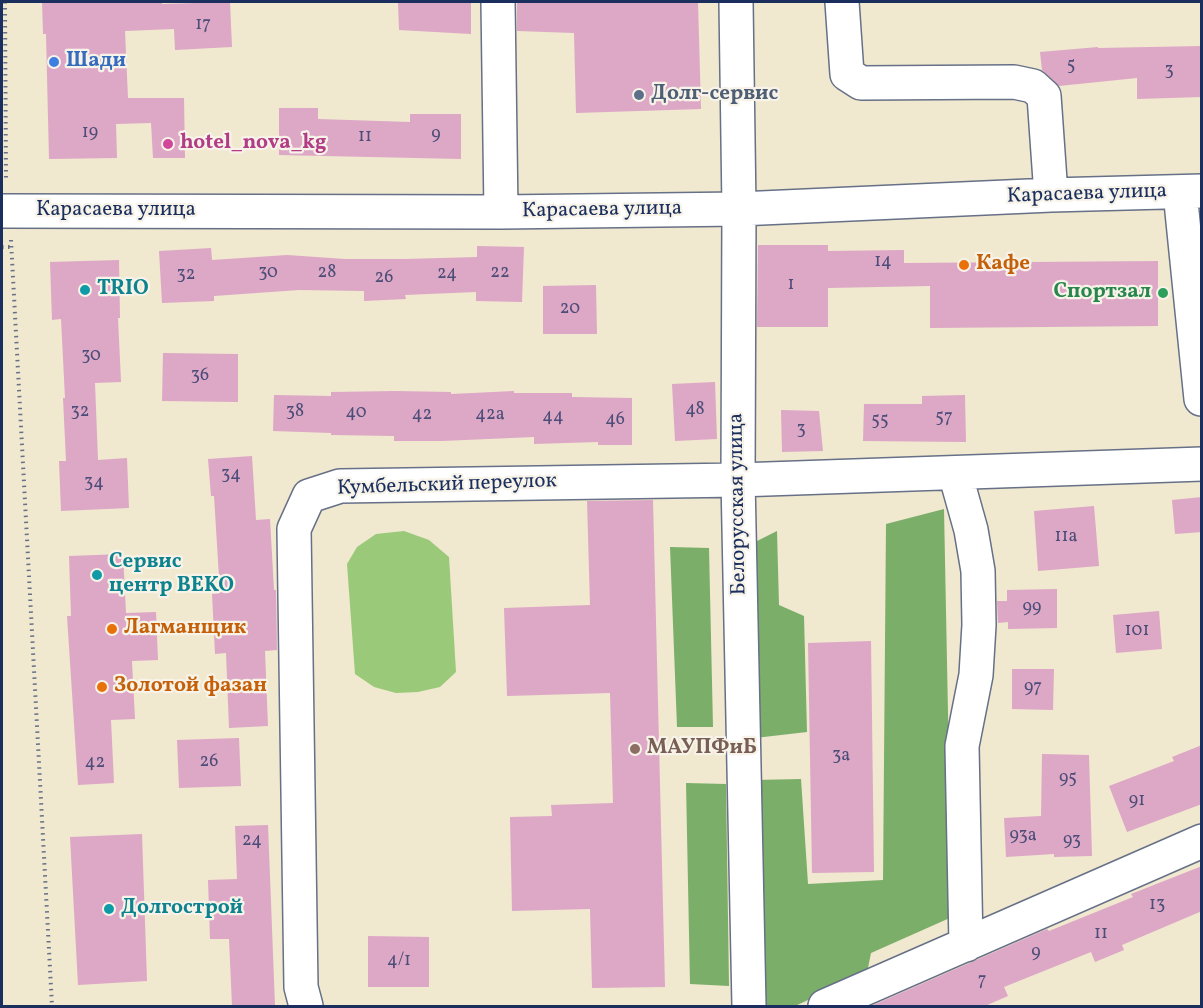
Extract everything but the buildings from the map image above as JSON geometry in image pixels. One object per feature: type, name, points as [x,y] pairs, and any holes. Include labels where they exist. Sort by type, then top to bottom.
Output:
[{"type":"street","points":[[498,2],[501,212]]},
{"type":"street","name":"Белорусская улица","points":[[736,2],[739,209],[738,480],[749,1006]]},
{"type":"street","points":[[842,2],[847,74],[861,83],[1014,82],[1033,86],[1044,96],[1051,195]]},
{"type":"street","points":[[1191,192],[1201,399]]},
{"type":"street","name":"Карасаева улица","points":[[6,208],[501,212],[739,209],[1051,195],[1191,192]]},
{"type":"street","name":"Кумбельский переулок","points":[[306,1006],[301,987],[294,529],[309,496],[340,486],[738,480],[1202,464]]},
{"type":"street","points":[[955,473],[971,530],[978,582],[979,625],[976,675],[962,746],[966,945]]},
{"type":"street","points":[[825,1006],[1202,841]]},
{"type":"path","points":[[5,2],[4,174],[11,247],[52,1006]]},
{"type":"path","points":[[2,247],[11,247]]},
{"type":"green space","points":[[944,509],[952,917],[871,953],[867,973],[795,1006],[759,1006],[754,780],[801,779],[808,884],[883,880],[886,524]]},
{"type":"green space","points":[[404,531],[429,540],[449,557],[456,672],[440,687],[418,692],[396,693],[374,687],[355,674],[347,564],[357,547],[376,534]]},
{"type":"green space","points":[[777,531],[779,605],[804,616],[807,732],[755,738],[751,544]]},
{"type":"green space","points":[[670,547],[709,548],[713,727],[677,727]]},
{"type":"green space","points":[[686,783],[726,784],[729,986],[690,984]]},
{"type":"place","name":"Шади","points":[[54,62]]},
{"type":"place","name":"Долг-сервис","points":[[639,95]]},
{"type":"place","name":"hotel_nova_kg","points":[[168,144]]},
{"type":"place","name":"Кафе","points":[[964,265]]},
{"type":"place","name":"TRIO","points":[[85,290]]},
{"type":"place","name":"Спортзал","points":[[1163,293]]},
{"type":"place","name":"Сервис центр BEKO","points":[[97,575]]},
{"type":"place","name":"Лагманщик","points":[[112,629]]},
{"type":"place","name":"Золотой фазан","points":[[102,687]]},
{"type":"place","name":"МАУПФиБ","points":[[635,749]]},
{"type":"place","name":"Долгострой","points":[[109,909]]}]
